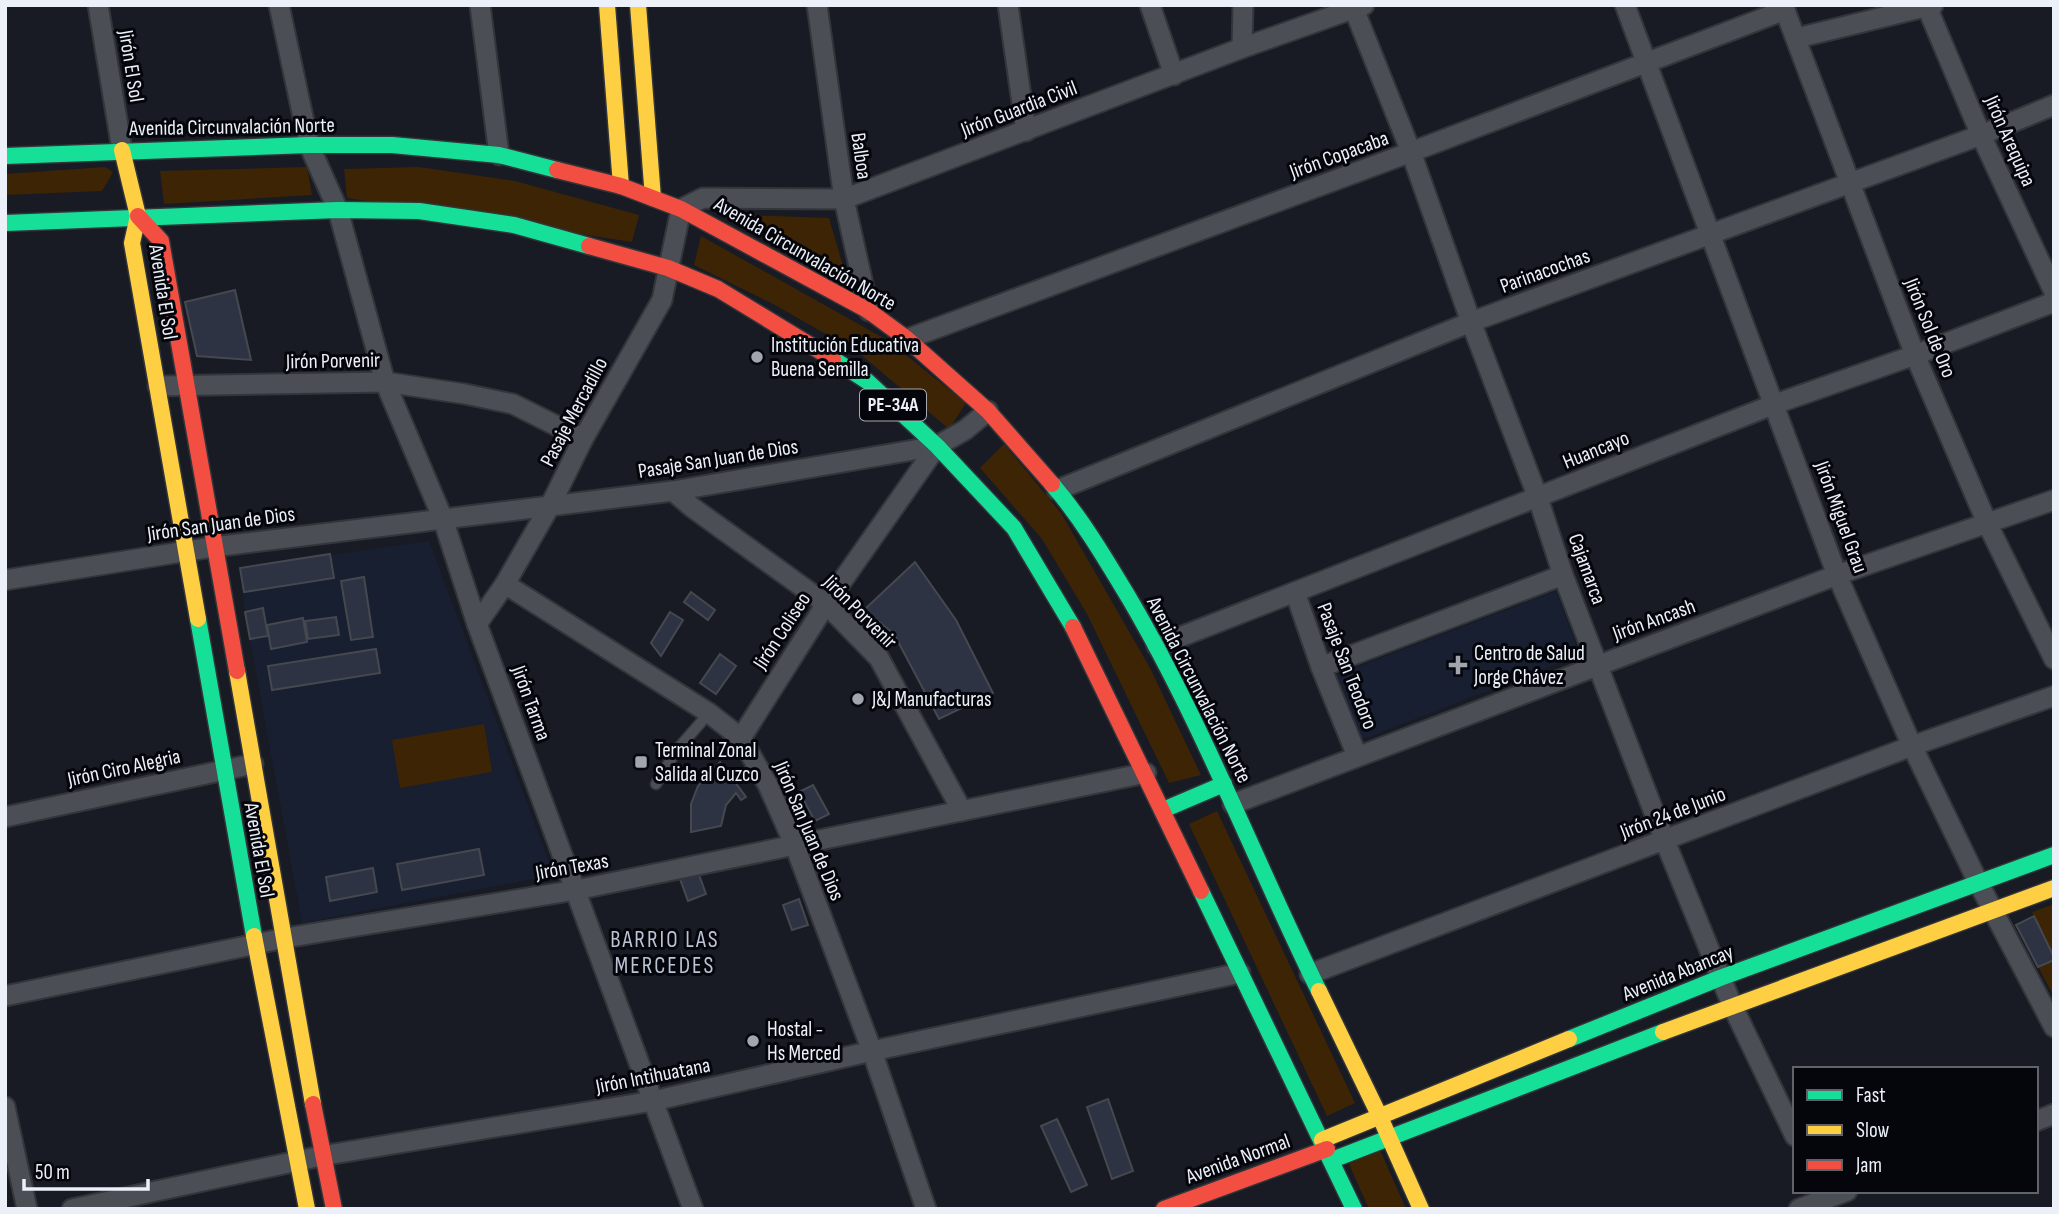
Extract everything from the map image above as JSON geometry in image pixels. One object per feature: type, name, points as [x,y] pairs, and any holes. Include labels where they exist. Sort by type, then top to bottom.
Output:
[{"type":"main road","points":[[607,5],[621,186]]},
{"type":"main road","points":[[638,5],[653,198]]},
{"type":"main road","name":"Avenida Circunvalación Norte","points":[[5,156],[309,145],[392,145],[499,155],[621,186],[681,209],[869,311],[907,339],[988,411],[1057,490],[1089,531],[1157,646],[1310,974],[1390,1137],[1421,1209]]},
{"type":"main road","name":"Jirón El Sol","points":[[122,150],[138,216]]},
{"type":"main road","name":"PE-34A","points":[[5,223],[338,210],[418,211],[514,225],[668,268],[718,289],[783,327],[867,382],[937,446],[1014,528],[1078,635],[1354,1209]]},
{"type":"main road","name":"Avenida El Sol","points":[[138,216],[132,243],[254,944],[307,1209]]},
{"type":"main road","name":"Avenida El Sol","points":[[138,216],[161,241],[321,1156],[334,1209]]},
{"type":"main road","points":[[1163,810],[1224,785]]},
{"type":"main road","name":"Avenida Abancay","points":[[1327,1150],[1380,1117],[1720,978],[2054,855]]},
{"type":"main road","points":[[1327,1150],[1390,1137],[1732,1005],[2054,888]]},
{"type":"main road","name":"Avenida Normal","points":[[1164,1209],[1327,1150]]},
{"type":"street","name":"Jirón El Sol","points":[[98,5],[122,150]]},
{"type":"street","name":"Jirón Tarma","points":[[279,5],[309,145],[338,210],[385,383],[443,519],[477,624],[693,1209]]},
{"type":"street","points":[[480,5],[499,155]]},
{"type":"street","name":"Balboa","points":[[817,5],[844,199],[869,311]]},
{"type":"street","points":[[1009,5],[1026,131]]},
{"type":"street","points":[[1150,5],[1174,75]]},
{"type":"street","points":[[1242,48],[1243,5]]},
{"type":"street","name":"Jirón Miguel Grau","points":[[1625,5],[1837,575],[1912,746],[1978,882],[2054,1027]]},
{"type":"street","points":[[1797,38],[1930,6]]},
{"type":"street","name":"Jirón Arequipa","points":[[1930,6],[1982,135],[2054,292]]},
{"type":"street","name":"Jirón Guardia Civil","points":[[681,209],[704,198],[844,199],[1242,48],[1359,7]]},
{"type":"street","name":"Cajamarca","points":[[1359,7],[1471,322],[1538,498],[1563,575],[1665,841],[1720,978],[1793,1132]]},
{"type":"street","name":"Jirón Copacaba","points":[[907,339],[1645,64],[1784,8]]},
{"type":"street","name":"Jirón Sol de Oro","points":[[1784,8],[1915,355],[1987,523],[2054,659]]},
{"type":"street","name":"Parinacochas","points":[[1057,490],[1471,322],[1982,135],[2054,105]]},
{"type":"street","name":"Pasaje Mercadillo","points":[[477,624],[506,584],[551,504],[583,439],[662,300],[681,209]]},
{"type":"street","name":"Huancayo","points":[[1157,646],[1775,404],[2054,302]]},
{"type":"street","name":"Jirón Porvenir","points":[[158,386],[385,383],[513,404],[583,439]]},
{"type":"street","name":"Pasaje San Juan de Dios","points":[[443,519],[673,491],[937,446],[965,430],[988,411]]},
{"type":"street","name":"Jirón Coliseo","points":[[741,738],[826,604],[937,446]]},
{"type":"street","name":"Jirón Porvenir","points":[[673,491],[692,508],[826,604],[879,658],[962,811]]},
{"type":"street","name":"Jirón Ancash","points":[[1233,804],[1837,575],[2054,500]]},
{"type":"street","name":"Jirón San Juan de Dios","points":[[5,580],[213,547],[443,519]]},
{"type":"street","points":[[1321,667],[1563,575]]},
{"type":"street","name":"Jirón San Juan de Dios","points":[[506,584],[709,713],[741,738],[768,785],[795,846],[872,1051],[926,1209]]},
{"type":"street","name":"Pasaje San Teodoro","points":[[1295,592],[1321,667],[1357,756]]},
{"type":"street","name":"Jirón 24 de Junio","points":[[1310,974],[1912,746],[2054,696]]},
{"type":"street","name":"Jirón Ciro Alegria","points":[[5,817],[253,764]]},
{"type":"street","name":"Jirón Texas","points":[[5,996],[285,938],[576,890],[1146,773]]},
{"type":"street","name":"Jirón Intihuatana","points":[[72,1209],[321,1156],[653,1101],[872,1051],[1240,973]]},
{"type":"street","points":[[5,1107],[27,1209]]},
{"type":"street","points":[[1799,1209],[1842,1193]]},
{"type":"lane","points":[[656,784],[676,751],[709,713]]},
{"type":"shaded area","points":[[105,167],[113,172],[102,191],[5,195],[5,174]]},
{"type":"shaded area","points":[[307,167],[312,195],[164,204],[160,171]]},
{"type":"shaded area","points":[[419,167],[515,181],[639,215],[632,242],[347,198],[344,169]]},
{"type":"shaded area","points":[[717,214],[829,218],[848,283]]},
{"type":"shaded area","points":[[701,236],[887,340],[966,403],[949,429],[859,353],[775,305],[694,265]]},
{"type":"shaded area","points":[[1004,444],[1061,513],[1150,668],[1201,775],[1169,783],[1087,614],[1042,539],[980,468]]},
{"type":"shaded area","points":[[429,541],[552,870],[548,876],[302,923],[245,612],[240,568]]},
{"type":"shaded area","name":"Centro de Salud Jorge Chávez","points":[[1556,591],[1580,655],[1361,740],[1336,675]]},
{"type":"shaded area","points":[[484,724],[492,772],[400,788],[392,740]]},
{"type":"shaded area","points":[[1217,811],[1355,1103],[1327,1116],[1189,824]]},
{"type":"shaded area","points":[[2054,904],[2054,997],[2016,925],[2034,916],[2032,912]]},
{"type":"shaded area","points":[[1380,1150],[1406,1209],[1369,1209],[1349,1164]]},
{"type":"building","points":[[235,290],[251,360],[197,356],[185,302]]},
{"type":"building","points":[[330,554],[334,578],[244,592],[240,568]]},
{"type":"building","points":[[915,562],[956,620],[993,693],[939,719],[894,634],[864,610]]},
{"type":"building","points":[[364,577],[373,637],[351,640],[341,581]]},
{"type":"building","points":[[691,592],[715,610],[708,620],[684,602]]},
{"type":"building","points":[[263,608],[268,636],[250,639],[245,612]]},
{"type":"building","points":[[670,612],[683,620],[661,656],[651,643]]},
{"type":"building","points":[[336,617],[339,635],[308,639],[305,621]]},
{"type":"building","points":[[303,618],[307,642],[271,649],[267,625]]},
{"type":"building","points":[[376,649],[380,673],[272,690],[268,666]]},
{"type":"building","points":[[720,654],[736,666],[716,694],[700,683]]},
{"type":"building","points":[[720,762],[746,797],[741,800],[736,793],[726,805],[721,826],[691,832],[691,804],[698,786]]},
{"type":"building","points":[[813,785],[829,814],[815,821],[799,792]]},
{"type":"building","points":[[479,849],[484,875],[402,890],[397,864]]},
{"type":"building","points":[[373,868],[377,892],[330,901],[326,877]]},
{"type":"building","points":[[698,872],[706,894],[688,901],[680,879]]},
{"type":"building","points":[[799,899],[808,925],[792,930],[783,905]]},
{"type":"building","points":[[2034,916],[2054,957],[2054,960],[2038,967],[2016,925]]},
{"type":"building","points":[[1108,1099],[1133,1171],[1112,1179],[1087,1107]]},
{"type":"building","points":[[1057,1119],[1087,1185],[1071,1192],[1041,1126]]},
{"type":"traffic: fast","points":[[5,156],[309,145],[392,145],[499,155],[557,170]]},
{"type":"traffic: fast","points":[[5,223],[338,210],[419,211],[514,225],[589,246]]},
{"type":"traffic: fast","points":[[833,359],[867,381],[937,446],[1014,528],[1073,627]]},
{"type":"traffic: fast","points":[[1052,484],[1093,539],[1156,646],[1205,743],[1319,991]]},
{"type":"traffic: fast","points":[[198,619],[254,936]]},
{"type":"traffic: fast","points":[[1163,810],[1224,784]]},
{"type":"traffic: fast","points":[[1569,1039],[1720,978],[2054,855]]},
{"type":"traffic: fast","points":[[1201,891],[1354,1209]]},
{"type":"traffic: fast","points":[[1332,1160],[1663,1032]]},
{"type":"traffic: slow","points":[[607,5],[621,186]]},
{"type":"traffic: slow","points":[[638,5],[653,198]]},
{"type":"traffic: slow","points":[[122,150],[138,216],[132,243],[198,619]]},
{"type":"traffic: slow","points":[[237,671],[313,1104]]},
{"type":"traffic: slow","points":[[1663,1032],[2054,888]]},
{"type":"traffic: slow","points":[[254,936],[307,1209]]},
{"type":"traffic: slow","points":[[1319,991],[1421,1209]]},
{"type":"traffic: slow","points":[[1322,1140],[1569,1039]]},
{"type":"traffic: jam","points":[[557,170],[621,186],[681,209],[869,311],[907,339],[988,411],[1052,484]]},
{"type":"traffic: jam","points":[[138,216],[161,241],[237,671]]},
{"type":"traffic: jam","points":[[589,246],[668,268],[718,289],[833,359]]},
{"type":"traffic: jam","points":[[1073,627],[1201,891]]},
{"type":"traffic: jam","points":[[313,1104],[334,1209]]},
{"type":"traffic: jam","points":[[1164,1209],[1327,1149]]},
{"type":"place","name":"Institución Educativa Buena Semilla","points":[[757,357]]},
{"type":"place","name":"Centro de Salud Jorge Chávez","points":[[1458,665]]},
{"type":"place","name":"J&J Manufacturas","points":[[858,699]]},
{"type":"place","name":"Terminal Zonal Salida al Cuzco","points":[[641,762]]},
{"type":"place","name":"Hostal - Hs Merced","points":[[753,1041]]},
{"type":"district","name":"BARRIO LAS MERCEDES","points":[[665,953]]}]
